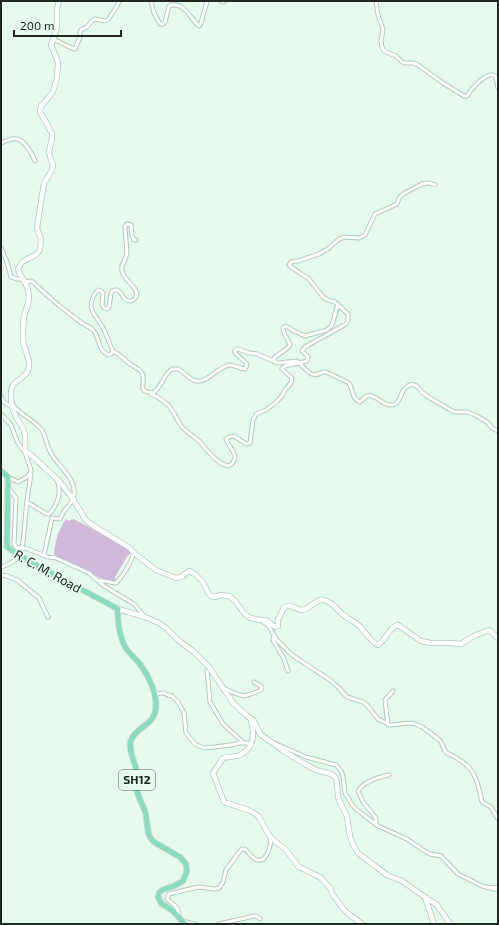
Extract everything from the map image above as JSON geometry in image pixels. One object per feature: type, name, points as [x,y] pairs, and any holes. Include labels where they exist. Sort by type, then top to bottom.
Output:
[{"type":"main road","points":[[1,471],[8,477]]},
{"type":"main road","name":"R. C. M. Road","points":[[8,477],[7,548],[18,551],[118,609]]},
{"type":"main road","name":"SH12","points":[[118,609],[118,621],[124,645],[146,673],[152,685],[156,704],[155,711],[150,722],[133,737],[131,741],[130,750],[136,770],[138,796],[145,812],[151,840],[180,857],[186,864],[187,871],[183,881],[162,890],[158,897],[162,904],[173,911],[182,921]]},
{"type":"street","points":[[1,567],[16,560],[18,551],[22,546],[31,472],[25,452],[24,430],[15,415],[12,405],[12,385],[27,373],[30,366],[23,340],[24,318],[29,295],[28,289],[18,269],[22,262],[37,254],[40,250],[41,239],[37,228],[38,221],[44,183],[53,166],[49,152],[52,134],[40,112],[41,106],[49,97],[56,84],[58,62],[51,45],[57,27],[57,9],[59,1]]},
{"type":"street","points":[[52,42],[55,40],[75,49],[82,30],[95,19],[105,21],[108,20],[119,1]]},
{"type":"street","points":[[151,1],[154,13],[160,24],[165,22],[169,6],[177,4],[182,6],[200,26],[207,1]]},
{"type":"street","points":[[221,1],[225,1]]},
{"type":"street","points":[[376,1],[378,15],[383,29],[381,41],[384,51],[396,56],[402,62],[418,65],[464,96],[467,96],[476,84],[489,75],[496,77],[498,88]]},
{"type":"street","points":[[1,143],[13,139],[19,140],[30,150],[35,161]]},
{"type":"street","points":[[136,240],[134,240],[132,236],[131,224],[127,224],[125,227],[127,254],[122,266],[122,271],[124,276],[135,289],[137,294],[135,299],[128,301],[119,291],[112,291],[109,307],[107,309],[102,305],[103,293],[101,290],[98,290],[95,293],[91,305],[92,310],[103,328],[113,350],[129,364],[140,370],[143,374],[143,389],[164,401],[170,407],[182,426],[197,439],[210,454],[224,465],[228,465],[235,459],[234,453],[226,439],[230,436],[234,436],[246,444],[250,443],[253,420],[256,414],[266,410],[274,404],[291,383],[292,378],[282,369],[285,366],[307,361],[308,357],[302,351],[305,347],[346,324],[348,320],[348,314],[336,302],[323,297],[309,279],[290,265],[291,262],[319,254],[344,237],[359,238],[365,235],[375,214],[397,204],[399,198],[403,194],[422,184],[428,183],[435,185]]},
{"type":"street","points":[[1,248],[11,277],[17,280],[31,281],[34,283],[51,300],[79,322],[93,330],[97,334],[104,353],[108,355],[111,354],[113,350]]},
{"type":"street","points":[[274,362],[274,358],[287,349],[290,345],[283,333],[283,328],[286,326],[305,336],[327,330],[332,325],[338,304]]},
{"type":"street","points":[[150,393],[156,391],[165,376],[172,369],[179,370],[192,380],[196,381],[205,380],[219,370],[230,365],[245,369],[247,365],[246,363],[235,353],[237,348],[249,353],[257,354],[278,363],[294,361],[299,362],[307,372],[314,375],[326,372],[349,383],[354,398],[360,402],[370,396],[384,404],[388,405],[397,403],[400,400],[402,391],[410,385],[414,385],[417,386],[422,392],[452,411],[467,412],[475,415],[498,431]]},
{"type":"street","points":[[1,396],[4,402],[12,405],[42,430],[50,452],[70,477],[74,489],[73,500],[63,512],[60,519],[52,518],[35,506],[27,503]]},
{"type":"street","points":[[1,414],[11,425],[21,448],[25,452],[29,453],[55,476],[86,520],[92,525],[130,548],[134,553],[156,570],[176,578],[181,577],[189,571],[195,574],[203,582],[211,596],[229,596],[235,600],[245,614],[250,618],[268,620],[275,627],[278,626],[278,620],[284,607],[289,605],[302,610],[325,600],[332,604],[346,617],[354,621],[374,643],[378,645],[390,630],[398,625],[421,642],[461,644],[474,636],[489,630],[498,638]]},
{"type":"street","points":[[8,477],[18,482],[31,472]]},
{"type":"street","points":[[47,514],[53,510],[59,494],[59,486],[55,476]]},
{"type":"street","points":[[8,487],[16,498],[14,544],[18,551]]},
{"type":"street","points":[[44,555],[52,518]]},
{"type":"street","points":[[1,532],[7,531]]},
{"type":"street","points":[[18,551],[25,548],[56,558],[89,573],[104,586],[134,604],[145,617]]},
{"type":"street","points":[[97,581],[103,580],[116,583],[131,562],[134,553]]},
{"type":"street","points":[[1,575],[18,580],[39,598],[48,617]]},
{"type":"street","points":[[118,609],[145,617],[166,628],[209,667],[233,703],[254,721],[260,734],[303,763],[316,770],[330,774],[335,778],[337,782],[338,797],[347,817],[353,845],[358,853],[387,875],[402,881],[436,905],[450,924]]},
{"type":"street","points":[[261,620],[268,625],[274,636],[295,658],[330,680],[347,696],[363,702],[378,719],[388,725],[415,724],[427,730],[437,738],[447,753],[457,758],[471,769],[477,780],[482,802],[491,806],[498,819]]},
{"type":"street","points":[[274,636],[273,640],[284,659],[288,671]]},
{"type":"street","points":[[207,671],[210,702],[223,724],[244,743]]},
{"type":"street","points":[[223,688],[241,696],[246,696],[261,690],[261,686],[254,682]]},
{"type":"street","points":[[388,725],[385,700],[393,691]]},
{"type":"street","points":[[154,694],[164,693],[172,696],[178,702],[184,713],[186,732],[198,746],[205,748],[251,743]]},
{"type":"street","points":[[249,717],[254,736],[249,749],[241,755],[224,758],[213,773],[224,802],[251,811],[258,816],[271,838],[285,849],[299,867],[320,877],[330,888],[333,895],[345,911],[362,924]]},
{"type":"street","points":[[267,740],[306,757],[336,764],[343,776],[345,793],[357,810],[383,829],[407,839],[430,854],[441,856],[458,874],[477,884],[498,890]]},
{"type":"street","points":[[376,824],[376,818],[363,802],[358,791],[361,787],[378,778],[389,775]]},
{"type":"street","points":[[195,924],[182,921],[177,907],[167,899],[169,894],[198,887],[219,888],[223,882],[226,870],[242,849],[245,849],[257,860],[261,860],[266,856],[271,838]]},
{"type":"street","points":[[487,888],[498,887]]},
{"type":"street","points":[[425,897],[434,924]]},
{"type":"street","points":[[219,924],[254,916],[260,919]]},
{"type":"shaded area","points":[[66,519],[69,521],[74,519],[130,549],[132,553],[128,555],[115,577],[116,581],[109,582],[54,555],[57,536]]}]
